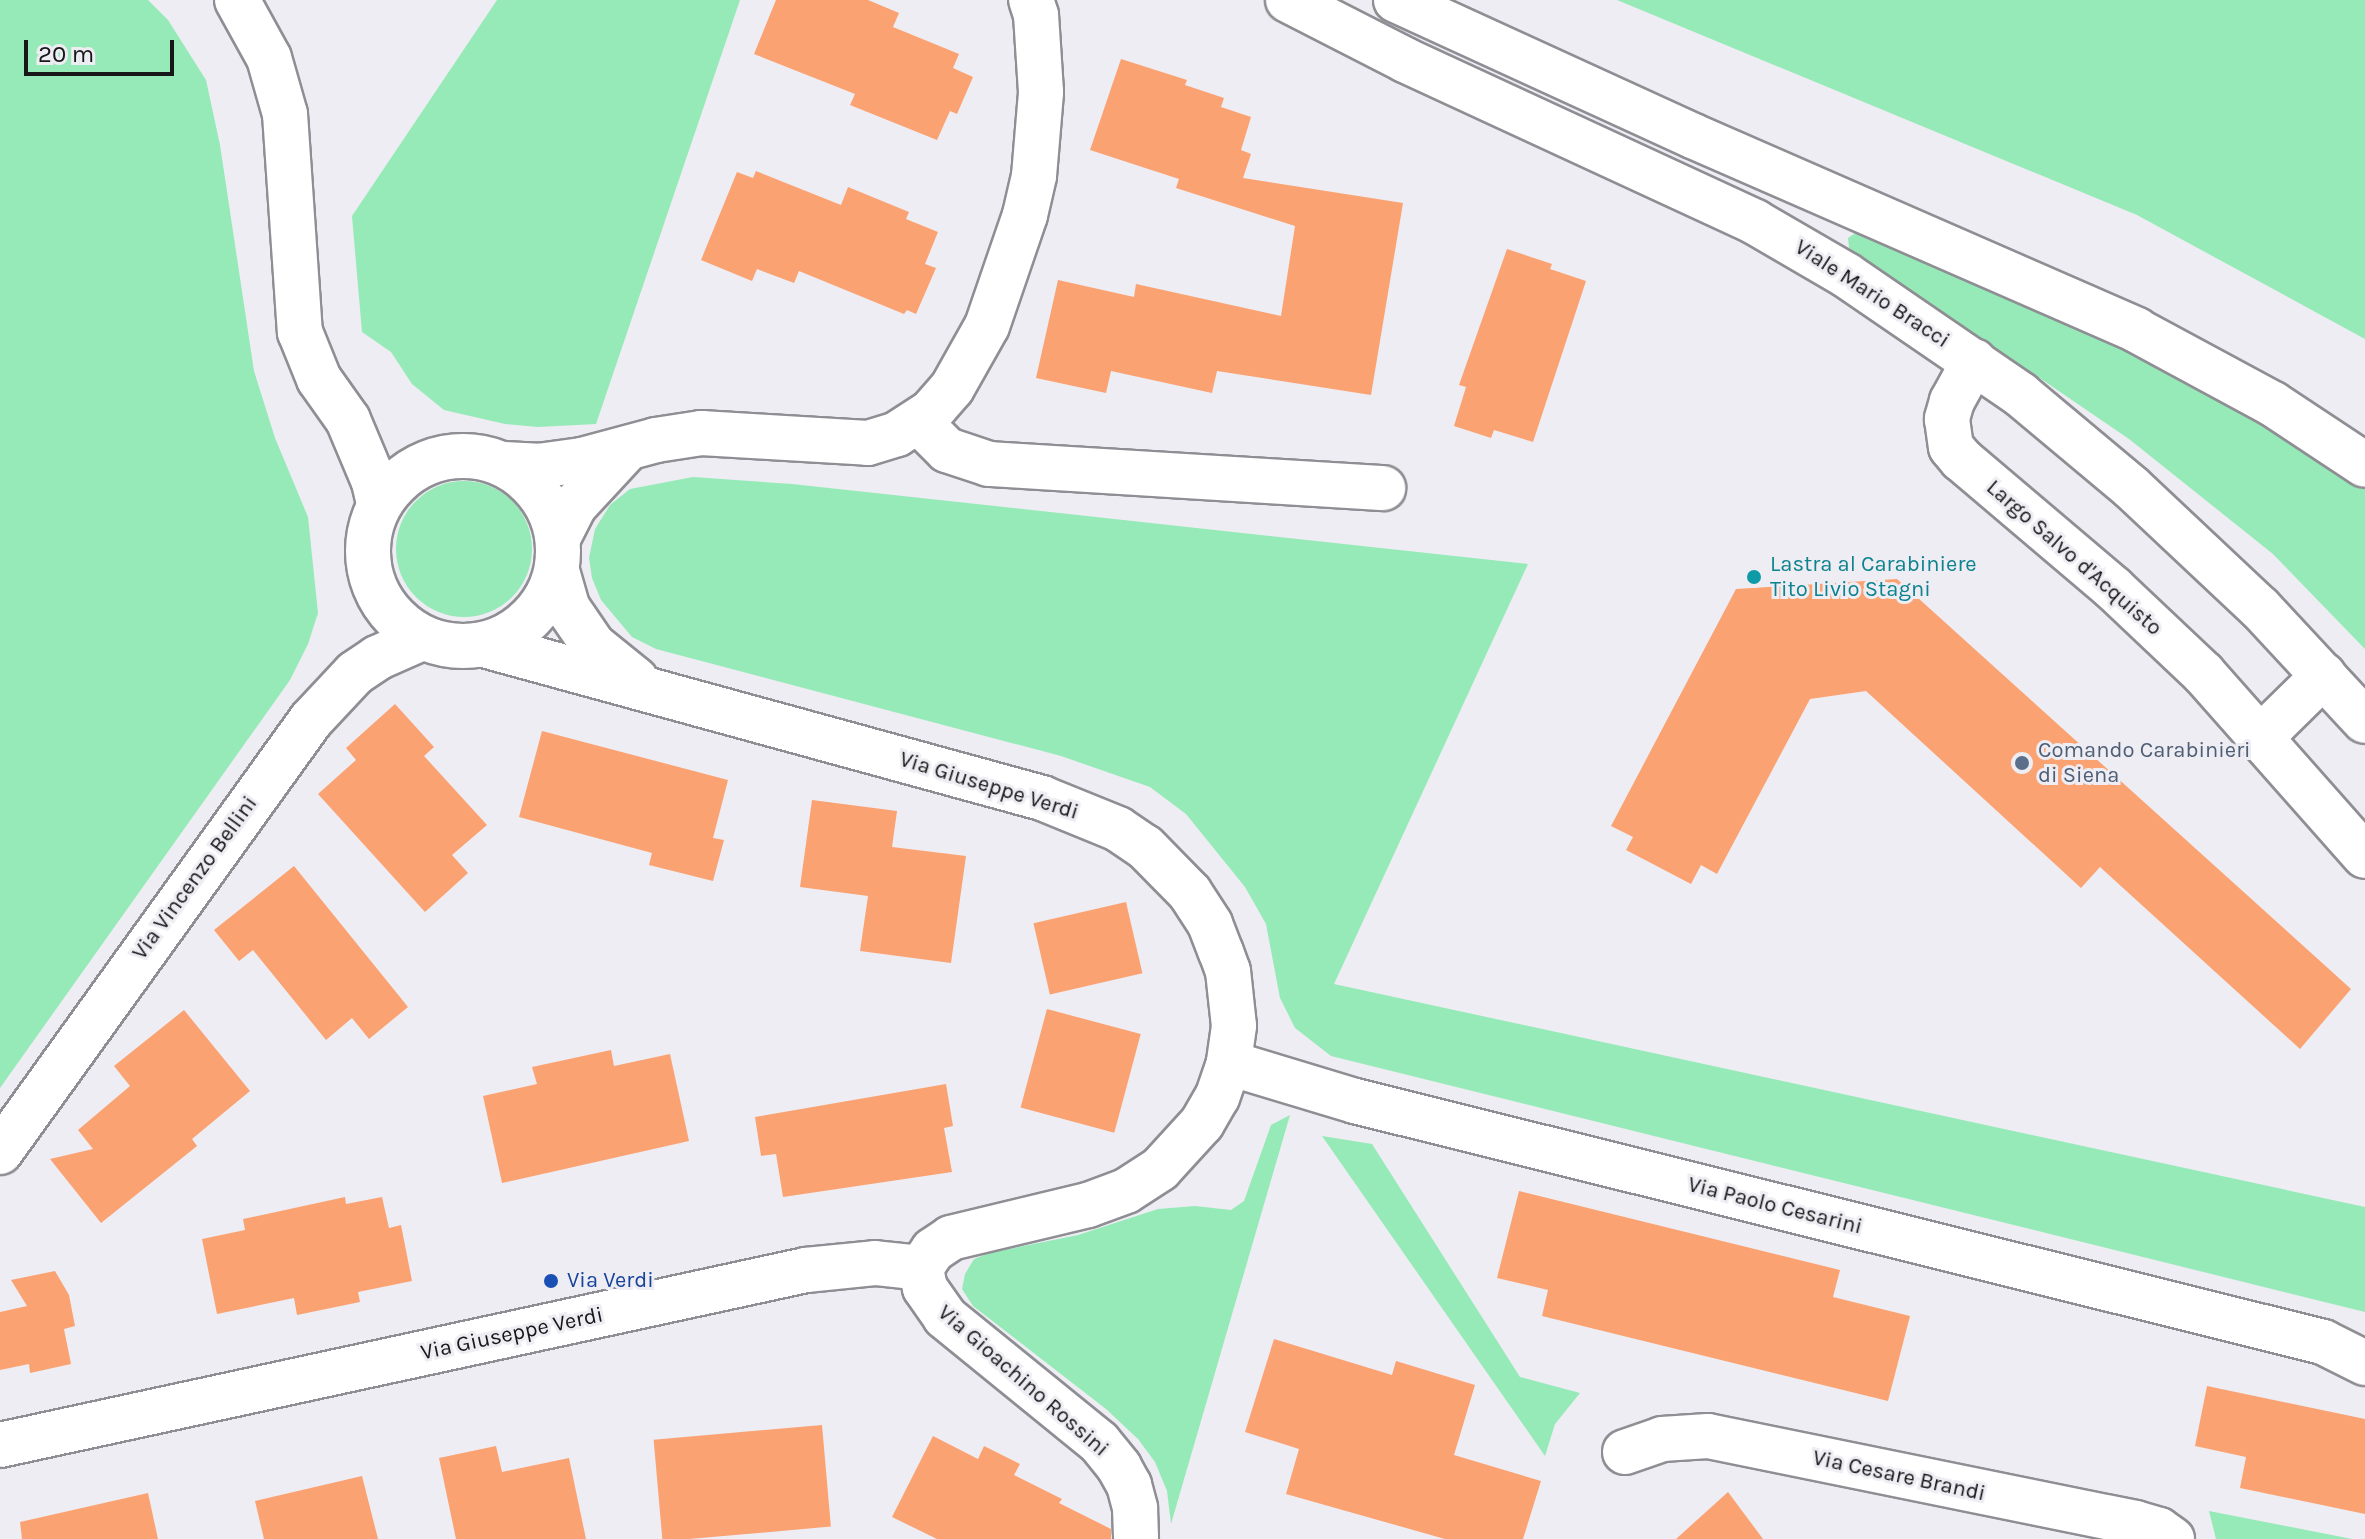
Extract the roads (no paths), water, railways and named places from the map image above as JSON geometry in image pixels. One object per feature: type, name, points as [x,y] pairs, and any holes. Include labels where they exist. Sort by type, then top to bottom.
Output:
[{"type":"street","points":[[237,0],[269,58],[285,114],[300,332],[319,379],[348,420],[374,482],[379,504]]},
{"type":"street","name":"Viale Mario Bracci","points":[[1288,0],[1405,60],[1775,232],[1974,361],[2063,429],[2180,529],[2365,721]]},
{"type":"street","points":[[1396,0],[1693,136],[2136,330],[2273,404],[2365,465]]},
{"type":"street","name":"Via Giuseppe Verdi","points":[[626,450],[575,505],[557,554],[547,597],[531,618],[510,635],[484,645],[453,647],[422,638],[395,620],[377,596],[367,565],[368,534],[379,504],[399,479],[427,462],[452,456],[479,456],[504,464],[538,466],[701,433],[868,443],[881,441],[919,422],[952,388],[977,346],[1013,257],[1034,176],[1039,135],[1037,5]]},
{"type":"street","name":"Largo Salvo d'Acquisto","points":[[1974,361],[1952,401],[1947,419],[1951,447],[1961,459],[2113,588],[2203,673],[2365,856]]},
{"type":"street","points":[[348,420],[427,462]]},
{"type":"street","points":[[919,422],[947,450],[989,464],[1383,488]]},
{"type":"street","name":"Via Giuseppe Verdi","points":[[504,464],[524,477],[540,494],[557,554],[567,607],[593,645],[647,690]]},
{"type":"street","name":"Via Vincenzo Bellini","points":[[0,1152],[311,720],[355,673],[377,658],[422,638]]},
{"type":"street","name":"Via Giuseppe Verdi","points":[[0,1445],[782,1275],[854,1264],[921,1268],[933,1250],[951,1238],[1088,1205],[1143,1181],[1171,1158],[1202,1123],[1217,1097],[1229,1063],[1234,1026],[1228,971],[1210,924],[1171,872],[1118,829],[1042,798],[484,645]]},
{"type":"street","points":[[2261,737],[2324,675]]},
{"type":"street","name":"Via Paolo Cesarini","points":[[1229,1063],[1355,1101],[2344,1342],[2365,1363]]},
{"type":"street","name":"Via Gioachino Rossini","points":[[921,1268],[925,1288],[945,1317],[1099,1442],[1119,1467],[1135,1508],[1136,1539]]},
{"type":"street","name":"Via Cesare Brandi","points":[[1625,1452],[1662,1439],[1708,1436],[2135,1523],[2159,1530],[2172,1539]]},
{"type":"place","name":"Lastra al Carabiniere Tito Livio Stagni","points":[[1754,577]]},
{"type":"place","name":"Comando Carabinieri di Siena","points":[[2022,763]]},
{"type":"place","name":"Via Verdi","points":[[551,1281]]}]
